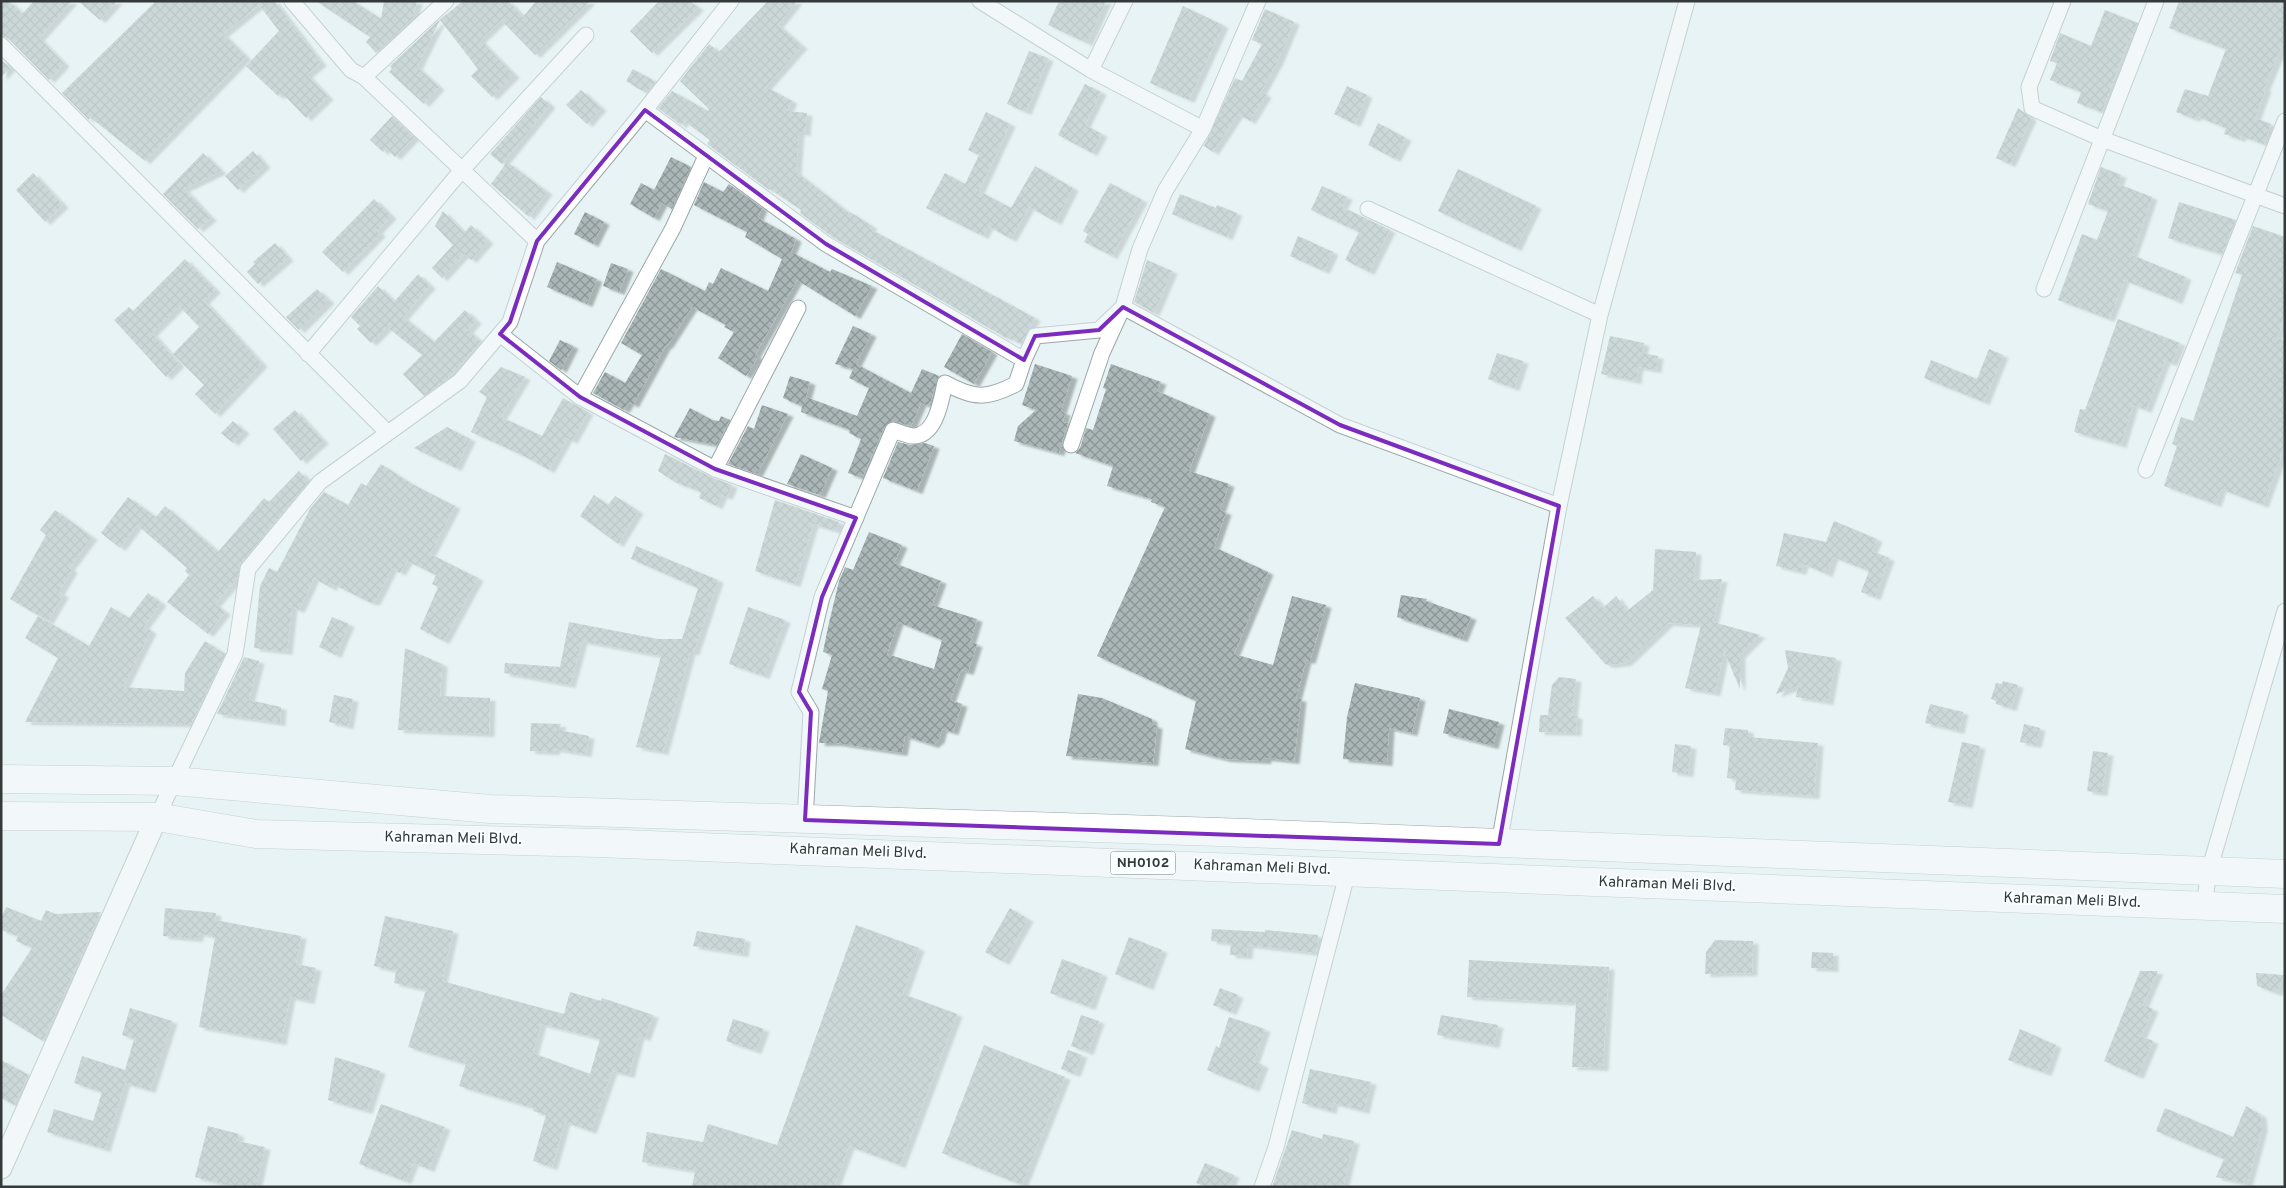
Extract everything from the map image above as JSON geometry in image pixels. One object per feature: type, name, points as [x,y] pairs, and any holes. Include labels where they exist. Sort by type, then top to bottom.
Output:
[{"type":"highway","name":"Kahraman Meli Blvd.","points":[[1,778],[174,781],[490,809],[1219,832],[2285,874]]},
{"type":"highway","name":"Kahraman Meli Blvd.","points":[[1,816],[158,817],[256,834],[598,842],[2285,909]]},
{"type":"street","points":[[292,1],[351,70],[364,77],[538,242]]},
{"type":"street","points":[[364,77],[446,1]]},
{"type":"street","points":[[1,1168],[174,781],[235,654],[248,569],[320,482],[460,381],[500,334],[510,322],[538,242],[730,1]]},
{"type":"street","points":[[980,1],[1091,70],[1203,129]]},
{"type":"street","points":[[1091,70],[1125,1]]},
{"type":"street","points":[[1072,445],[1102,353],[1123,307],[1140,249],[1165,191],[1203,129],[1258,1]]},
{"type":"street","points":[[1499,844],[1559,506],[1600,315],[1688,1]]},
{"type":"street","points":[[2063,1],[2030,87],[2032,108],[2102,139],[2285,206]]},
{"type":"street","points":[[2044,289],[2156,1]]},
{"type":"street","points":[[308,354],[461,171],[586,35]]},
{"type":"street","points":[[1,44],[388,433]]},
{"type":"street","points":[[645,110],[826,244],[1024,360]]},
{"type":"street","points":[[2146,470],[2285,121]]},
{"type":"street","points":[[580,397],[673,228],[706,156]]},
{"type":"street","points":[[1368,209],[1600,315]]},
{"type":"street","points":[[804,820],[811,712],[798,692],[822,597],[893,430],[913,436],[927,431],[936,416],[945,383],[976,396],[998,393],[1016,384],[1035,336],[1099,330],[1123,307]]},
{"type":"street","points":[[1123,307],[1340,425],[1559,506]]},
{"type":"street","points":[[714,469],[798,308]]},
{"type":"street","points":[[500,334],[580,397],[714,469],[856,518]]},
{"type":"street","points":[[2204,906],[2209,871],[2285,611]]},
{"type":"street","points":[[1262,1187],[1276,1147],[1348,871]]},
{"type":"highlighted area","points":[[645,110],[826,244],[1024,360],[1035,336],[1099,330],[1123,307],[1340,425],[1559,506],[1499,844],[805,820],[811,712],[799,692],[822,597],[856,518],[715,469],[580,397],[500,334],[510,322],[537,241]]},
{"type":"building","points":[[1,1],[9,1],[22,14],[34,1],[72,1],[39,38],[64,64],[49,80],[8,38],[1,36]]},
{"type":"building","points":[[78,1],[117,1],[100,20]]},
{"type":"building","points":[[156,1],[274,1],[321,63],[307,75],[328,97],[306,118],[282,93],[278,96],[246,66],[279,31],[259,5],[223,34],[246,57],[145,161],[90,117],[89,120],[62,93]]},
{"type":"building","points":[[316,1],[353,1],[381,19],[384,1],[417,1],[413,18],[376,53],[366,42],[370,37]]},
{"type":"building","points":[[463,1],[508,1],[523,17],[536,1],[590,1],[535,55],[501,20],[480,40],[514,75],[492,97],[471,76],[478,69],[440,20],[417,67],[439,87],[424,104],[389,72],[392,69],[390,66],[437,22]]},
{"type":"building","points":[[659,1],[690,1],[698,8],[652,53],[630,31]]},
{"type":"building","points":[[768,1],[797,1],[778,25],[802,46],[766,87],[792,101],[787,111],[807,113],[805,133],[799,132],[796,172],[849,213],[872,226],[870,229],[1035,318],[1021,344],[1006,338],[831,236],[800,213],[801,210],[769,190],[707,144],[710,140],[684,121],[681,125],[658,108],[672,91],[708,111],[709,109],[680,81],[709,44],[719,52]]},
{"type":"building","points":[[1059,1],[1106,1],[1087,43],[1048,25]]},
{"type":"building","points":[[2179,1],[2285,1],[2285,38],[2264,89],[2266,89],[2255,118],[2271,124],[2264,144],[2241,136],[2240,139],[2224,134],[2226,128],[2196,116],[2195,119],[2176,112],[2185,89],[2208,96],[2226,49],[2169,28]]},
{"type":"building","points":[[1183,6],[1223,25],[1189,100],[1150,83]]},
{"type":"building","points":[[1265,9],[1294,22],[1278,61],[1261,92],[1266,95],[1250,121],[1238,114],[1213,152],[1204,146],[1235,78],[1242,81],[1262,44],[1252,40]]},
{"type":"building","points":[[2105,10],[2138,23],[2130,41],[2128,41],[2102,112],[2077,103],[2081,92],[2050,80],[2057,63],[2050,61],[2060,33],[2091,46]]},
{"type":"building","points":[[1029,51],[1048,58],[1026,112],[1007,104]]},
{"type":"building","points":[[1,59],[10,68],[1,77]]},
{"type":"building","points":[[633,69],[656,82],[646,93],[626,81]]},
{"type":"building","points":[[1085,84],[1101,92],[1085,125],[1102,134],[1092,153],[1058,135]]},
{"type":"building","points":[[1347,86],[1367,95],[1355,124],[1334,114]]},
{"type":"building","points":[[581,90],[601,108],[587,124],[566,105]]},
{"type":"building","points":[[541,97],[550,105],[502,164],[490,154]]},
{"type":"building","points":[[2018,108],[2031,118],[2010,164],[1996,158]]},
{"type":"building","points":[[986,112],[1010,124],[979,191],[1011,208],[1035,166],[1073,188],[1056,222],[1029,207],[1011,239],[988,226],[983,236],[926,208],[945,173],[965,184],[979,155],[968,150]]},
{"type":"building","points":[[392,116],[414,137],[395,157],[386,148],[383,152],[370,140]]},
{"type":"building","points":[[1378,123],[1406,138],[1395,159],[1368,145]]},
{"type":"building","points":[[253,151],[265,165],[238,190],[225,176]]},
{"type":"building","points":[[203,153],[221,171],[184,189],[211,218],[198,229],[163,194]]},
{"type":"building","points":[[671,157],[691,167],[672,209],[662,203],[654,218],[630,204],[641,183],[654,190]]},
{"type":"building","points":[[507,162],[547,192],[529,217],[491,184]]},
{"type":"building","points":[[2101,167],[2121,175],[2118,184],[2152,197],[2132,255],[2186,277],[2177,301],[2124,280],[2109,319],[2058,300],[2082,234],[2097,240],[2108,211],[2088,204]]},
{"type":"building","points":[[1458,169],[1536,206],[1516,248],[1438,211]]},
{"type":"building","points":[[33,173],[63,205],[45,222],[16,190]]},
{"type":"building","points":[[704,182],[723,192],[729,184],[762,208],[758,218],[796,239],[791,252],[830,272],[832,269],[872,286],[855,316],[797,280],[755,355],[758,357],[746,376],[718,358],[734,332],[724,327],[726,325],[692,307],[666,345],[633,405],[629,402],[624,410],[593,393],[605,372],[625,383],[642,355],[621,343],[661,269],[705,291],[709,282],[713,284],[721,268],[768,291],[782,259],[745,237],[747,232],[694,205]]},
{"type":"building","points":[[1110,183],[1142,200],[1112,256],[1084,242],[1088,234],[1083,231]]},
{"type":"building","points":[[1322,186],[1347,197],[1342,207],[1390,230],[1369,272],[1345,260],[1359,232],[1311,210]]},
{"type":"building","points":[[1180,194],[1216,208],[1217,205],[1237,213],[1227,237],[1172,214]]},
{"type":"building","points":[[374,199],[391,216],[377,231],[380,234],[343,272],[322,252]]},
{"type":"building","points":[[2179,202],[2236,220],[2222,254],[2168,238]]},
{"type":"building","points":[[443,211],[464,233],[471,225],[488,241],[471,260],[464,254],[442,278],[432,268],[453,245],[435,226]]},
{"type":"building","points":[[585,212],[604,222],[593,244],[574,234]]},
{"type":"building","points":[[2253,226],[2285,237],[2285,315],[2277,338],[2285,341],[2285,445],[2263,505],[2221,489],[2216,504],[2164,486],[2177,446],[2172,444],[2181,417],[2193,421],[2242,275],[2235,273]]},
{"type":"building","points":[[1298,236],[1333,252],[1324,271],[1290,256]]},
{"type":"building","points":[[275,243],[288,258],[258,284],[247,272],[255,264],[253,262]]},
{"type":"building","points":[[185,259],[215,290],[204,301],[262,364],[215,414],[195,394],[204,385],[173,354],[199,327],[179,306],[152,333],[179,364],[166,377],[114,320],[129,307],[133,311]]},
{"type":"building","points":[[1147,260],[1172,271],[1154,313],[1134,302]]},
{"type":"building","points":[[557,262],[597,279],[587,304],[547,287]]},
{"type":"building","points":[[611,263],[628,269],[619,292],[603,286]]},
{"type":"building","points":[[418,274],[430,286],[403,317],[434,342],[465,310],[476,321],[468,330],[481,342],[446,380],[424,396],[403,374],[422,355],[387,327],[371,343],[357,329],[360,326],[351,317],[378,286],[394,302]]},
{"type":"building","points":[[317,289],[329,301],[299,330],[286,317]]},
{"type":"building","points":[[2118,319],[2180,343],[2172,363],[2165,361],[2146,410],[2133,405],[2121,445],[2074,432],[2080,409],[2085,410]]},
{"type":"building","points":[[853,326],[871,334],[856,364],[911,393],[922,369],[939,376],[929,406],[921,403],[911,426],[892,421],[885,426],[862,478],[848,473],[861,439],[849,433],[850,430],[801,412],[802,406],[783,398],[790,376],[810,382],[806,397],[857,416],[869,388],[849,378],[855,365],[853,369],[835,364]]},
{"type":"building","points":[[962,334],[992,352],[974,384],[944,367]]},
{"type":"building","points":[[1610,336],[1644,343],[1642,353],[1658,356],[1656,370],[1638,367],[1636,381],[1601,374]]},
{"type":"building","points":[[560,340],[573,346],[561,370],[549,361]]},
{"type":"building","points":[[1989,349],[2003,355],[1984,402],[1924,378],[1931,360],[1977,379]]},
{"type":"building","points":[[1497,353],[1523,361],[1514,388],[1488,379]]},
{"type":"building","points":[[1035,364],[1072,376],[1061,411],[1065,413],[1063,422],[1068,423],[1062,442],[1063,449],[1060,448],[1059,453],[1014,441],[1018,426],[1036,410],[1022,405]]},
{"type":"building","points":[[1111,364],[1161,382],[1157,391],[1210,414],[1189,471],[1229,484],[1220,510],[1226,512],[1214,547],[1268,572],[1234,654],[1273,665],[1292,596],[1326,605],[1310,661],[1306,660],[1296,698],[1301,699],[1294,761],[1266,758],[1266,761],[1225,759],[1185,749],[1196,701],[1097,656],[1165,507],[1151,502],[1152,499],[1107,486],[1113,466],[1075,453],[1080,448],[1086,428],[1093,430],[1106,389],[1103,388]]},
{"type":"building","points":[[501,367],[525,377],[501,417],[542,436],[563,398],[588,412],[572,441],[567,438],[549,470],[522,455],[471,432],[487,397],[479,392]]},
{"type":"building","points":[[762,405],[788,414],[757,474],[728,464],[748,426],[754,429]]},
{"type":"building","points":[[690,408],[712,420],[719,421],[721,416],[730,420],[717,445],[674,437]]},
{"type":"building","points":[[295,410],[323,441],[301,461],[273,429]]},
{"type":"building","points":[[233,421],[244,431],[233,443],[221,433]]},
{"type":"building","points":[[447,427],[470,439],[456,468],[414,448]]},
{"type":"building","points":[[898,442],[910,445],[925,443],[934,446],[917,491],[883,478]]},
{"type":"building","points":[[665,454],[711,477],[732,485],[727,497],[722,495],[717,506],[699,498],[701,492],[675,482],[658,471]]},
{"type":"building","points":[[801,454],[832,468],[820,495],[787,484]]},
{"type":"building","points":[[381,464],[412,484],[455,506],[430,554],[478,578],[444,641],[420,629],[438,587],[432,584],[436,575],[407,561],[400,573],[392,568],[375,602],[369,602],[333,584],[331,588],[314,578],[299,610],[292,607],[287,652],[254,648],[260,586],[269,568],[277,572],[310,509],[324,492],[348,505],[361,483],[366,486]]},
{"type":"building","points":[[299,471],[309,481],[241,563],[237,579],[215,604],[225,612],[208,634],[167,602],[189,575],[185,571],[187,568],[137,525],[120,548],[101,533],[128,497],[156,517],[165,506],[218,552],[264,498],[269,502]]},
{"type":"building","points":[[594,495],[608,505],[615,496],[638,511],[618,544],[580,516]]},
{"type":"building","points":[[775,500],[839,522],[836,531],[813,524],[795,584],[755,571]]},
{"type":"building","points":[[55,510],[92,537],[69,568],[72,570],[59,592],[63,595],[48,621],[10,599],[46,535],[40,530]]},
{"type":"building","points":[[1834,521],[1877,539],[1872,551],[1889,558],[1875,597],[1861,592],[1869,571],[1833,557],[1827,574],[1803,564],[1801,572],[1776,566],[1784,533],[1826,542]]},
{"type":"building","points":[[869,532],[902,545],[894,563],[941,581],[932,605],[977,619],[970,642],[977,644],[968,672],[961,670],[950,700],[962,704],[953,732],[942,729],[939,740],[933,745],[905,736],[902,753],[836,743],[819,743],[828,691],[822,689],[832,655],[823,652],[839,581],[845,567],[853,570]],"holes":[[[898,622],[942,640],[934,669],[887,654]]]},
{"type":"building","points":[[636,546],[718,580],[694,652],[690,652],[663,752],[636,747],[661,656],[582,641],[570,685],[504,673],[505,663],[560,667],[569,622],[658,639],[682,639],[698,588],[631,559]]},
{"type":"building","points":[[1655,549],[1696,552],[1694,580],[1722,579],[1713,622],[1760,635],[1740,655],[1740,689],[1724,651],[1715,693],[1685,688],[1701,625],[1668,623],[1626,663],[1609,665],[1605,664],[1565,618],[1593,596],[1603,608],[1616,596],[1627,611],[1653,590]]},
{"type":"building","points":[[148,593],[161,603],[144,626],[151,631],[123,687],[184,691],[185,673],[205,641],[225,654],[191,724],[25,722],[58,658],[25,638],[38,616],[89,646],[111,607],[129,618]]},
{"type":"building","points":[[1401,595],[1427,599],[1426,601],[1471,617],[1462,639],[1397,617]]},
{"type":"building","points":[[748,607],[785,620],[764,676],[729,664]]},
{"type":"building","points":[[332,617],[349,624],[336,655],[319,647]]},
{"type":"building","points":[[405,648],[442,664],[440,696],[490,698],[489,734],[398,730]]},
{"type":"building","points":[[1785,650],[1836,658],[1828,702],[1796,697],[1798,686],[1776,694],[1788,668]]},
{"type":"building","points":[[244,657],[259,661],[249,700],[281,707],[280,723],[217,714]]},
{"type":"building","points":[[1559,677],[1576,679],[1572,715],[1577,716],[1576,733],[1539,732],[1540,715],[1548,715],[1552,685]]},
{"type":"building","points":[[2003,681],[2018,685],[2011,708],[1996,704],[1996,701],[1991,699],[1996,683],[2002,684]]},
{"type":"building","points":[[1355,683],[1420,698],[1412,733],[1389,728],[1387,763],[1343,759],[1347,717]]},
{"type":"building","points":[[1078,694],[1102,698],[1152,719],[1152,724],[1157,726],[1153,763],[1066,756]]},
{"type":"building","points":[[334,695],[353,699],[348,726],[329,722]]},
{"type":"building","points":[[1930,704],[1963,712],[1959,731],[1925,723]]},
{"type":"building","points":[[1449,709],[1499,722],[1493,746],[1443,733]]},
{"type":"building","points":[[531,723],[561,724],[559,730],[589,736],[586,754],[555,749],[554,752],[530,751]]},
{"type":"building","points":[[2024,724],[2040,728],[2036,745],[2020,742]]},
{"type":"building","points":[[1725,728],[1748,730],[1748,737],[1818,743],[1814,796],[1735,790],[1736,779],[1727,778],[1730,746],[1723,745]]},
{"type":"building","points":[[1962,742],[1980,746],[1967,805],[1948,802]]},
{"type":"building","points":[[1675,744],[1691,746],[1688,774],[1672,772]]},
{"type":"building","points":[[2093,751],[2108,753],[2102,793],[2087,791]]},
{"type":"building","points":[[6,907],[41,921],[46,910],[55,914],[101,912],[43,1041],[1,1015],[1,995],[32,948],[16,941],[18,936],[1,930],[1,919]]},
{"type":"building","points":[[165,908],[216,913],[215,920],[301,936],[296,964],[316,968],[309,1001],[290,997],[281,1042],[199,1027],[215,937],[199,933],[197,939],[163,936]]},
{"type":"building","points":[[1010,908],[1028,919],[1004,962],[985,952]]},
{"type":"building","points":[[385,916],[453,931],[442,981],[564,1014],[570,992],[601,1001],[602,998],[653,1015],[645,1038],[639,1036],[629,1075],[612,1071],[591,1131],[565,1122],[552,1167],[533,1161],[546,1115],[533,1111],[534,1108],[459,1086],[466,1064],[408,1047],[426,990],[394,983],[396,971],[374,966]],"holes":[[[541,1024],[600,1039],[590,1074],[533,1053]]]},
{"type":"building","points":[[856,925],[919,948],[903,994],[957,1014],[900,1165],[849,1146],[834,1187],[692,1187],[695,1171],[642,1162],[647,1132],[703,1142],[708,1124],[777,1145]]},
{"type":"building","points":[[1212,929],[1265,932],[1265,930],[1318,935],[1316,953],[1248,945],[1247,956],[1230,955],[1231,943],[1211,941]]},
{"type":"building","points":[[697,931],[745,939],[743,954],[693,946]]},
{"type":"building","points":[[1129,937],[1162,950],[1148,987],[1115,974]]},
{"type":"building","points":[[1715,940],[1753,941],[1752,973],[1705,974],[1706,952]]},
{"type":"building","points":[[1812,952],[1833,953],[1833,969],[1811,968]]},
{"type":"building","points":[[1062,959],[1102,974],[1090,1007],[1050,993]]},
{"type":"building","points":[[1469,960],[1609,967],[1603,1068],[1572,1067],[1576,1003],[1467,997]]},
{"type":"building","points":[[2140,971],[2158,971],[2143,1005],[2153,1009],[2141,1036],[2153,1041],[2138,1076],[2104,1061]]},
{"type":"building","points":[[2256,973],[2284,975],[2277,993],[2257,986]]},
{"type":"building","points":[[1220,988],[1238,995],[1231,1012],[1213,1005]]},
{"type":"building","points":[[130,1008],[172,1021],[150,1090],[125,1083],[105,1149],[47,1132],[54,1109],[93,1121],[102,1092],[74,1083],[82,1056],[125,1070],[134,1039],[122,1035]]},
{"type":"building","points":[[1081,1015],[1099,1021],[1088,1052],[1071,1046]]},
{"type":"building","points":[[1441,1015],[1498,1025],[1494,1045],[1437,1035]]},
{"type":"building","points":[[1229,1017],[1265,1029],[1254,1061],[1263,1065],[1254,1089],[1207,1070],[1216,1046],[1219,1048]]},
{"type":"building","points":[[733,1019],[764,1029],[756,1051],[726,1041]]},
{"type":"building","points":[[2020,1029],[2056,1045],[2046,1073],[2008,1060]]},
{"type":"building","points":[[984,1045],[1065,1077],[1022,1185],[942,1153]]},
{"type":"building","points":[[1068,1050],[1082,1055],[1075,1074],[1061,1069]]},
{"type":"building","points":[[335,1057],[380,1071],[367,1111],[328,1100]]},
{"type":"building","points":[[1,1060],[29,1075],[14,1105],[1,1098]]},
{"type":"building","points":[[1310,1069],[1371,1082],[1364,1111],[1333,1103],[1331,1111],[1302,1103]]},
{"type":"building","points":[[381,1104],[445,1127],[429,1169],[413,1163],[406,1181],[359,1164]]},
{"type":"building","points":[[2246,1106],[2261,1115],[2262,1129],[2247,1184],[2216,1177],[2224,1159],[2156,1131],[2165,1108],[2233,1137]]},
{"type":"building","points":[[208,1126],[239,1134],[237,1141],[265,1147],[256,1187],[235,1187],[195,1177]]},
{"type":"building","points":[[1292,1130],[1322,1139],[1323,1134],[1354,1141],[1343,1187],[1272,1187]]},
{"type":"building","points":[[1205,1163],[1234,1175],[1229,1187],[1206,1187],[1196,1183]]}]
